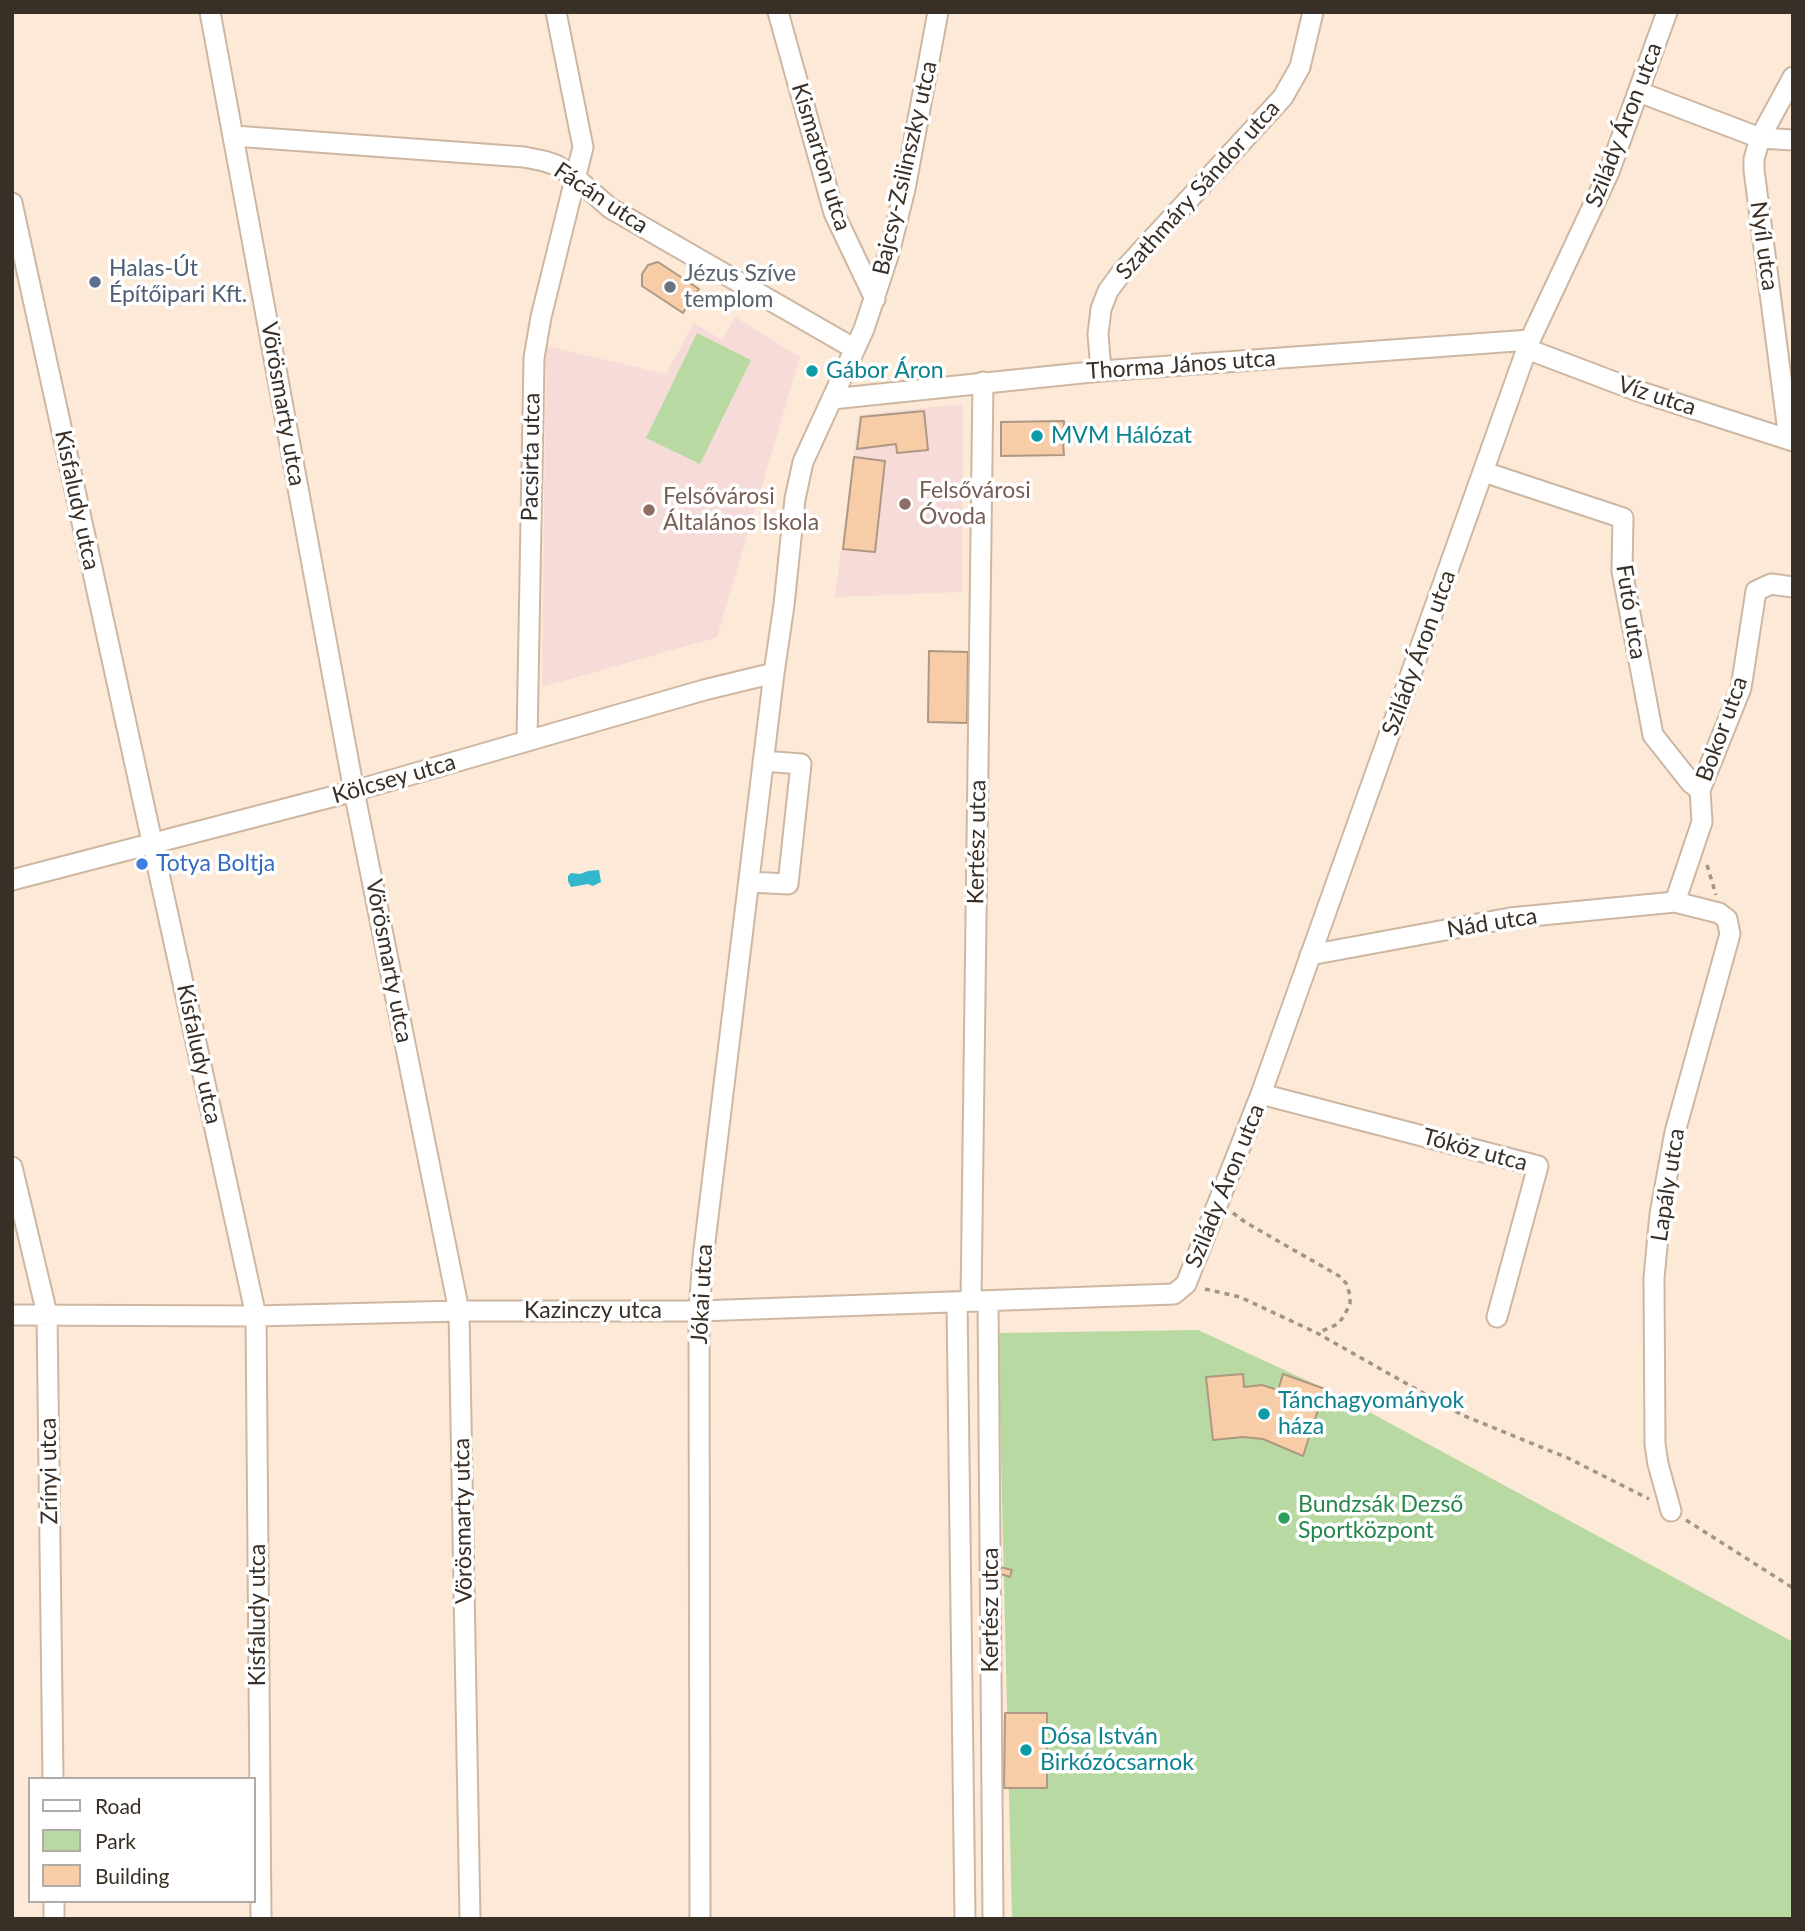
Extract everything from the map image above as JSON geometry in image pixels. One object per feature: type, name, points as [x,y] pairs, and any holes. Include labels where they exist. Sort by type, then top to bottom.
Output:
[{"type":"street","name":"Vörösmarty utca","points":[[210,12],[354,791],[459,1311],[470,1919]]},
{"type":"street","name":"Pacsirta utca","points":[[527,740],[534,358],[541,317],[583,147],[556,12]]},
{"type":"street","name":"Kismarton utca","points":[[778,12],[834,213],[874,299]]},
{"type":"street","name":"Bajcsy-Zsilinszky utca","points":[[774,673],[798,482],[813,437],[855,349],[889,253],[905,189],[938,12]]},
{"type":"street","name":"Szathmáry Sándor utca","points":[[1101,371],[1098,334],[1101,309],[1108,291],[1122,272],[1283,97],[1300,67],[1313,12]]},
{"type":"street","name":"Szilády Áron utca","points":[[1180,1289],[1219,1201],[1261,1094],[1528,344],[1609,172],[1667,12]]},
{"type":"street","name":"Nyíl utca","points":[[1791,440],[1754,159],[1760,138],[1793,77]]},
{"type":"street","points":[[1640,92],[1760,138],[1793,141]]},
{"type":"street","name":"Fácán utca","points":[[234,136],[524,157],[556,165],[576,178],[610,208],[855,349]]},
{"type":"street","name":"Kisfaludy utca","points":[[12,204],[256,1316],[261,1919]]},
{"type":"street","name":"Thorma János utca","points":[[832,399],[1101,371],[1528,344]]},
{"type":"street","name":"Víz utca","points":[[1528,344],[1638,391],[1791,440]]},
{"type":"street","name":"Kertész utca","points":[[983,382],[972,1301],[993,1919]]},
{"type":"street","name":"Futó utca","points":[[1484,472],[1623,518],[1622,571],[1653,735],[1700,790]]},
{"type":"street","name":"Bokor utca","points":[[1675,902],[1702,822],[1700,790],[1741,688],[1756,591],[1771,584],[1793,587]]},
{"type":"street","name":"Kölcsey utca","points":[[12,880],[354,791],[704,690],[774,673]]},
{"type":"street","name":"Jókai utca","points":[[700,1919],[699,1311],[703,1258],[774,673]]},
{"type":"street","points":[[748,882],[788,884],[801,764],[763,761]]},
{"type":"street","points":[[1675,902],[1719,913]]},
{"type":"street","name":"Nád utca","points":[[1310,955],[1510,918],[1675,902]]},
{"type":"street","name":"Lapály utca","points":[[1671,1511],[1655,1444],[1654,1278],[1660,1214],[1675,1132],[1730,934],[1727,919],[1719,913]]},
{"type":"street","name":"Tóköz utca","points":[[1261,1094],[1538,1166],[1497,1317]]},
{"type":"street","name":"Zrínyi utca","points":[[12,1167],[47,1314],[53,1777]]},
{"type":"street","name":"Kazinczy utca","points":[[12,1315],[256,1316],[459,1311],[699,1311],[972,1301],[1180,1289]]},
{"type":"street","points":[[965,1919],[972,1301]]},
{"type":"path","points":[[1704,854],[1715,888],[1719,913]]},
{"type":"path","points":[[1219,1201],[1245,1222],[1339,1276],[1346,1283],[1350,1304],[1344,1316],[1338,1324],[1317,1333]]},
{"type":"path","points":[[1180,1289],[1240,1297],[1317,1333],[1462,1415],[1568,1458],[1671,1511],[1793,1588]]},
{"type":"shaded area","name":"Felsővárosi Általános Iskola","points":[[735,317],[800,357],[717,637],[542,687],[546,346],[666,374],[694,323],[722,340]]},
{"type":"shaded area","name":"Felsővárosi Óvoda","points":[[963,404],[962,592],[835,597],[859,415]]},
{"type":"green space","points":[[697,333],[751,360],[700,464],[646,438]]},
{"type":"green space","name":"Bundzsák Dezső Sportközpont","points":[[1198,1330],[1336,1394],[1793,1642],[1793,1919],[1012,1919],[998,1333]]},
{"type":"water","points":[[599,870],[601,882],[593,886],[588,884],[571,887],[568,881],[571,873]]},
{"type":"building","name":"Jézus Szíve templom","points":[[658,262],[699,289],[694,296],[699,299],[694,308],[688,305],[683,313],[642,286],[642,274],[648,265]]},
{"type":"building","points":[[924,411],[928,450],[897,453],[896,444],[857,449],[861,417]]},
{"type":"building","name":"MVM Hálózat","points":[[1064,421],[1064,430],[1073,430],[1073,443],[1063,443],[1064,455],[1001,456],[1001,422]]},
{"type":"building","points":[[854,457],[885,461],[875,552],[843,549]]},
{"type":"building","points":[[929,651],[968,652],[967,723],[928,722]]},
{"type":"building","name":"Tánchagyományok háza","points":[[1243,1374],[1244,1387],[1262,1385],[1278,1390],[1283,1374],[1325,1389],[1303,1456],[1263,1439],[1243,1437],[1213,1440],[1206,1377]]},
{"type":"building","points":[[1000,1567],[1012,1570],[1010,1577],[998,1573]]},
{"type":"building","name":"Dósa István Birkózócsarnok","points":[[1005,1713],[1047,1713],[1047,1788],[1004,1788]]},
{"type":"place","name":"Halas-Út Építőipari Kft.","points":[[95,282]]},
{"type":"place","name":"Jézus Szíve templom","points":[[670,287]]},
{"type":"place","name":"Gábor Áron","points":[[812,371]]},
{"type":"place","name":"MVM Hálózat","points":[[1037,436]]},
{"type":"place","name":"Felsővárosi Óvoda","points":[[905,504]]},
{"type":"place","name":"Felsővárosi Általános Iskola","points":[[649,510]]},
{"type":"place","name":"Totya Boltja","points":[[142,864]]},
{"type":"place","name":"Tánchagyományok háza","points":[[1264,1414]]},
{"type":"place","name":"Bundzsák Dezső Sportközpont","points":[[1284,1518]]},
{"type":"place","name":"Dósa István Birkózócsarnok","points":[[1026,1750]]}]
